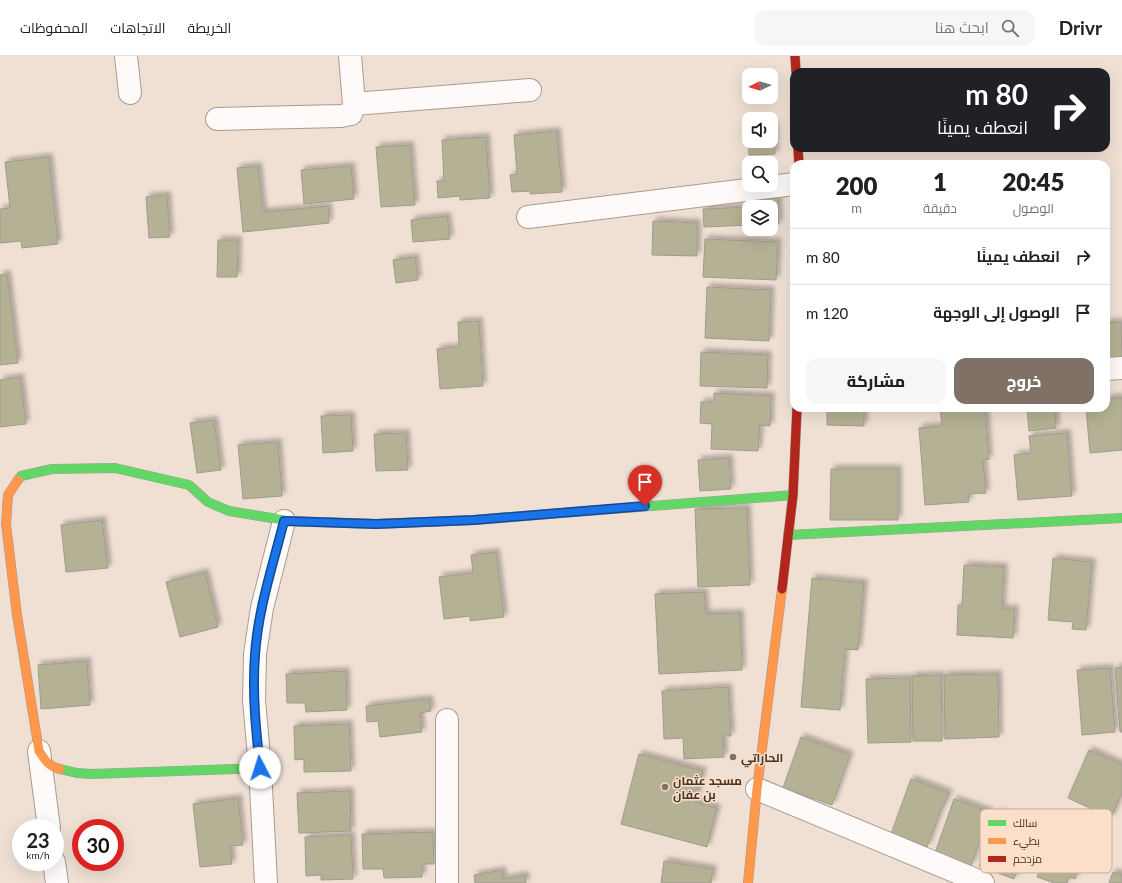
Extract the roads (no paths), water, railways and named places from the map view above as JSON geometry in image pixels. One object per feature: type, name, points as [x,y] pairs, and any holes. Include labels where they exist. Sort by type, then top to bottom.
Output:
[{"type":"street","points":[[126,56],[130,93]]},
{"type":"street","points":[[217,119],[341,116],[351,114],[354,104],[350,56]]},
{"type":"street","points":[[795,56],[796,68]]},
{"type":"street","points":[[354,104],[530,90]]},
{"type":"street","points":[[528,216],[790,184]]},
{"type":"street","points":[[1110,369],[1122,368]]},
{"type":"street","points":[[748,883],[757,789],[793,495],[797,412]]},
{"type":"street","points":[[48,819],[39,751],[17,615],[6,524],[8,495],[21,476],[52,469],[115,468],[189,485],[208,502],[229,511],[284,521],[376,524],[452,521],[793,495]]},
{"type":"street","points":[[788,535],[1122,518]]},
{"type":"street","points":[[266,883],[260,768],[254,700],[255,654],[262,608],[284,521]]},
{"type":"street","points":[[447,720],[447,883]]},
{"type":"street","points":[[39,751],[48,764],[54,768],[77,773],[106,774],[260,768]]},
{"type":"street","points":[[757,789],[983,883]]},
{"type":"street","points":[[55,871],[57,883]]},
{"type":"place","name":"الحاراتي","points":[[733,757]]},
{"type":"place","name":"مسجد عثمان بن عفان","points":[[665,787]]}]
